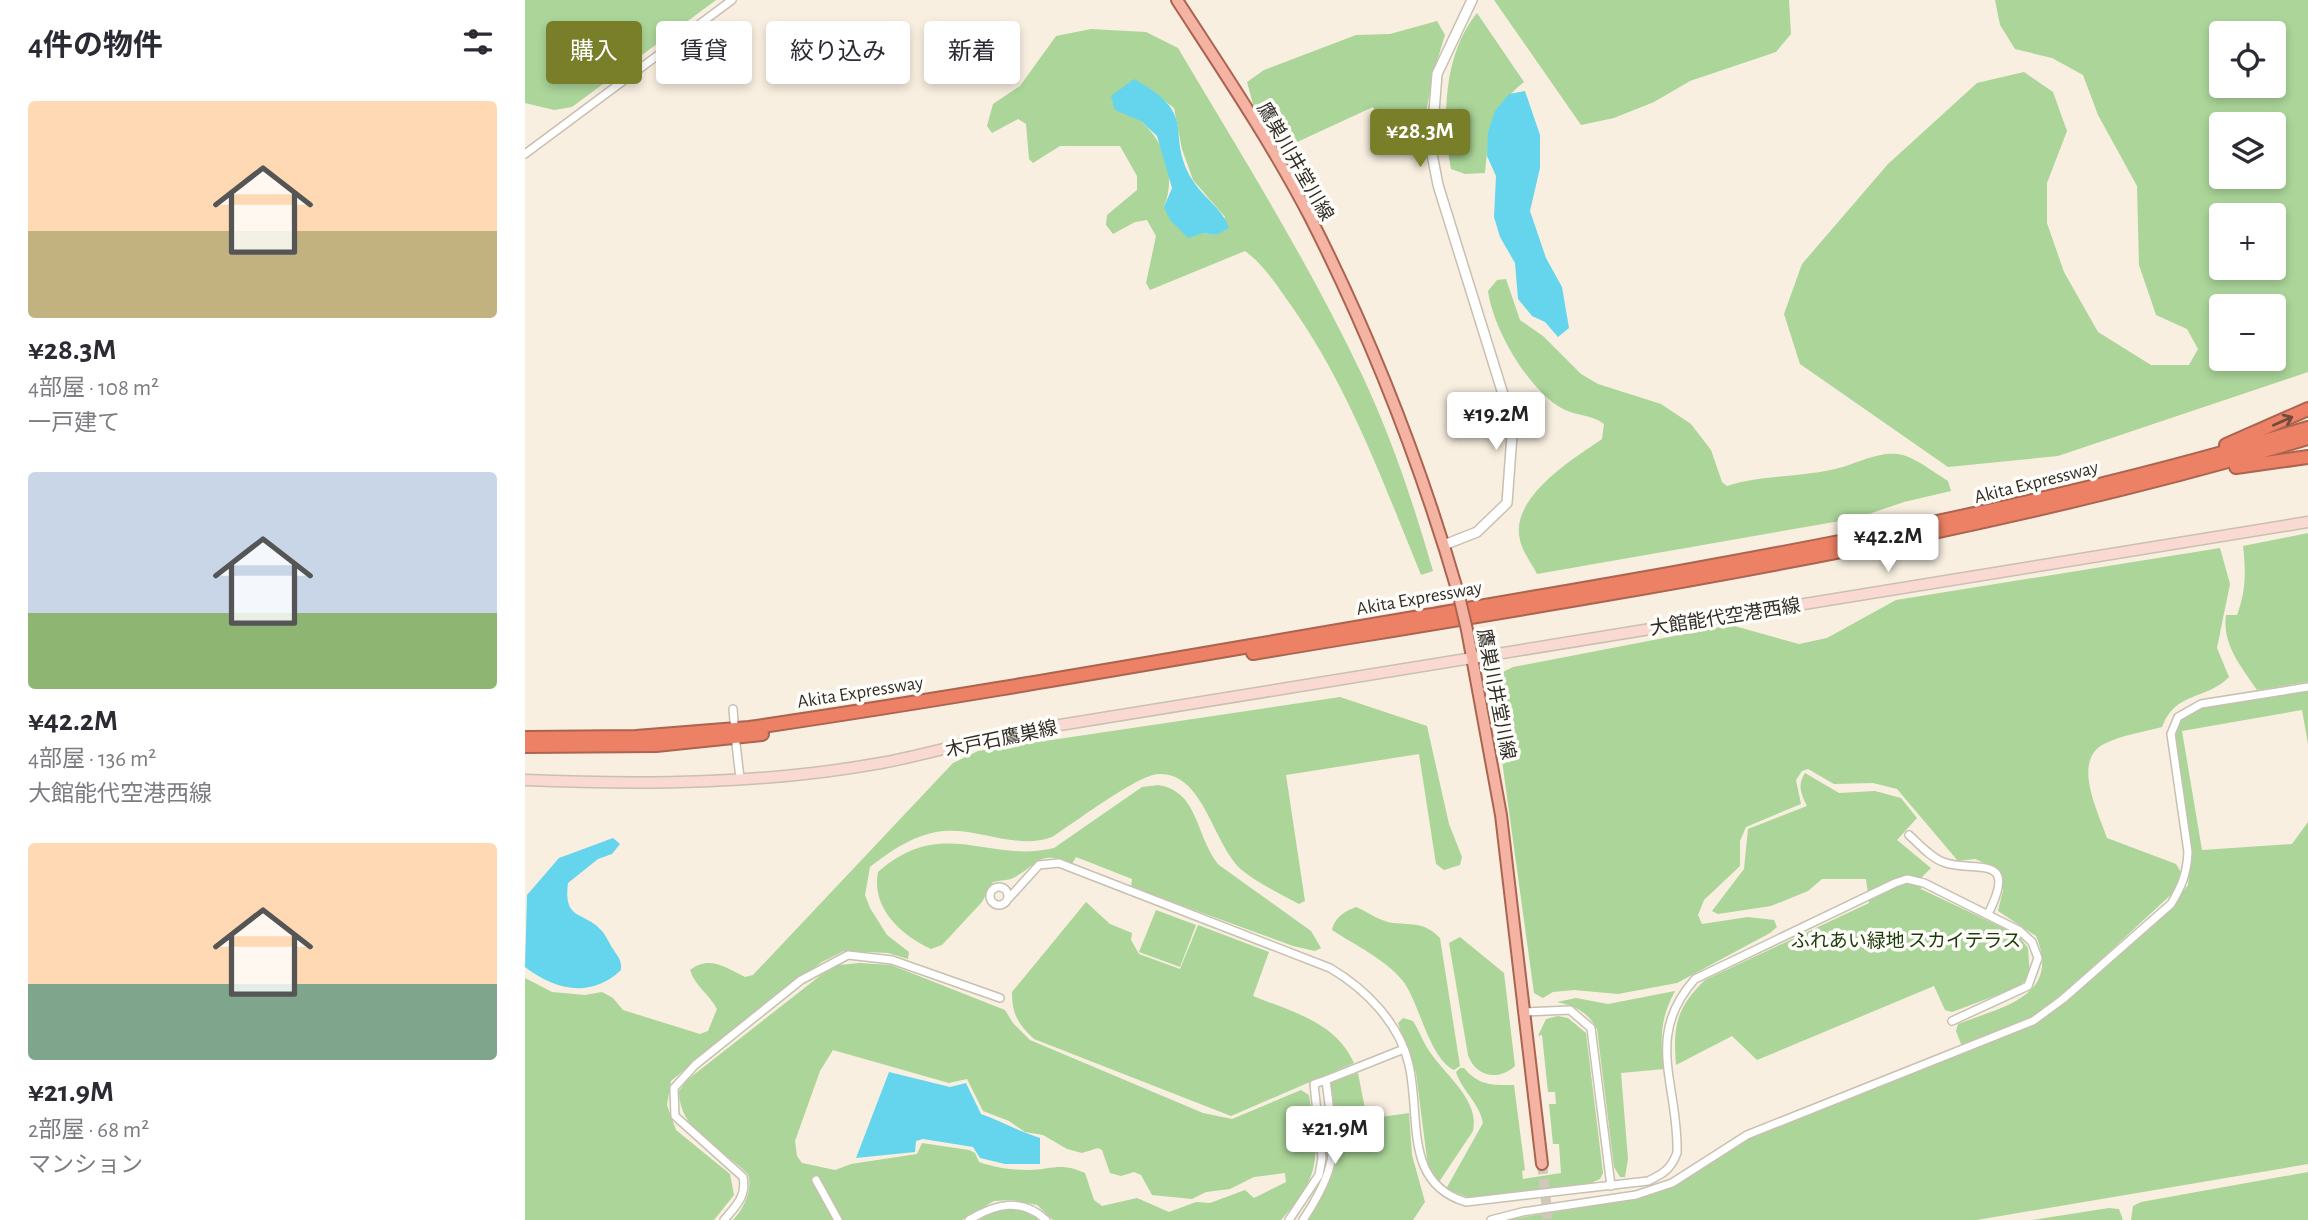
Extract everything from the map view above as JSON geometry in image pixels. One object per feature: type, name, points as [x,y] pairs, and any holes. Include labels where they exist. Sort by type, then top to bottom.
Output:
[{"type":"highway","points":[[2083,495],[2237,441],[2308,409]]},
{"type":"highway","name":"Akita Expressway","points":[[525,737],[585,739],[679,734],[872,709],[1795,552],[2083,495],[2308,428]]},
{"type":"highway","name":"Akita Expressway","points":[[525,746],[675,744],[874,717],[1787,564],[2083,495],[2308,438]]},
{"type":"highway","points":[[2083,495],[2308,457]]},
{"type":"main road","name":"鷹巣川井堂川線","points":[[1177,0],[1254,120],[1309,215],[1391,394],[1444,545],[1474,657],[1501,815],[1542,1164]]},
{"type":"main road","name":"大館能代空港西線","points":[[1474,657],[2308,522]]},
{"type":"main road","name":"木戸石鷹巣線","points":[[525,780],[620,782],[740,778],[880,763],[1011,733],[1474,657]]},
{"type":"street","points":[[525,155],[732,0]]},
{"type":"street","points":[[1444,545],[1477,532],[1507,503],[1512,435],[1504,396],[1438,185],[1431,149],[1437,74],[1472,0]]},
{"type":"street","points":[[1491,1220],[1522,1212],[1636,1195],[1672,1183],[1747,1135],[2033,1021],[2063,999],[2171,904],[2182,886],[2188,852],[2172,734],[2178,717],[2201,704],[2308,687]]},
{"type":"street","points":[[733,709],[734,721]]},
{"type":"street","points":[[736,744],[740,778]]},
{"type":"street","points":[[1909,835],[1944,863],[1983,865],[1992,871],[1998,880],[1999,892],[1988,914]]},
{"type":"street","points":[[1009,898],[1039,865],[1059,863],[1330,968],[1347,978],[1378,1006],[1404,1049],[1409,1065],[1423,1166],[1429,1180],[1446,1196],[1466,1202],[1648,1181],[1664,1174],[1673,1164],[1678,1137],[1667,1029],[1678,998],[1695,979],[1907,879],[1924,883],[2021,931],[2032,942],[2038,957],[2036,971],[2023,990],[1952,1021]]},
{"type":"street","points":[[724,1220],[738,1204],[745,1189],[743,1177],[725,1158],[683,1127],[674,1109],[674,1088],[695,1065],[801,980],[848,956],[892,960],[1000,998]]},
{"type":"street","points":[[1523,1012],[1570,1010],[1591,1028],[1611,1186]]},
{"type":"street","points":[[1289,1220],[1319,1175],[1321,1132],[1314,1084],[1404,1049]]},
{"type":"street","points":[[1303,1220],[1325,1186],[1332,1164],[1333,1146],[1326,1080]]},
{"type":"street","points":[[816,1180],[838,1220]]},
{"type":"street","points":[[969,1220],[996,1206],[1011,1204],[1026,1207],[1046,1220]]},
{"type":"green space","points":[[525,0],[716,0],[688,21],[656,21],[656,45],[642,55],[642,21],[546,21],[546,84],[603,84],[572,107],[554,110],[525,103]]},
{"type":"green space","points":[[1494,0],[1789,0],[1791,34],[1776,52],[1690,81],[1654,102],[1614,118],[1581,125]]},
{"type":"green space","points":[[1995,0],[2308,0],[2308,372],[2058,456],[1948,467],[1800,364],[1784,314],[1802,264],[1888,164],[1977,83],[2024,72],[2053,92],[2067,131],[2047,183],[2047,223],[2064,272],[2098,332],[2151,365],[2189,365],[2198,349],[2187,329],[2156,315],[2139,265],[2137,186],[2098,115],[2083,75],[2052,58],[2015,49],[2000,25]]},
{"type":"green space","points":[[1477,13],[1524,82],[1498,112],[1490,133],[1485,173],[1465,174],[1451,169],[1446,108],[1451,67],[1457,48]]},
{"type":"green space","points":[[1437,21],[1445,35],[1434,71],[1422,133],[1387,144],[1373,107],[1282,149],[1254,108],[1247,82],[1264,70],[1356,35],[1390,34]]},
{"type":"green space","points":[[1091,29],[1146,32],[1178,48],[1298,251],[1363,377],[1402,472],[1433,571],[1421,575],[1363,435],[1330,367],[1290,304],[1258,262],[1245,251],[1150,290],[1146,283],[1156,236],[1147,220],[1135,222],[1113,234],[1106,225],[1107,215],[1137,190],[1137,176],[1120,146],[1060,146],[1033,163],[1029,159],[1026,124],[1018,119],[992,133],[987,126],[993,104],[1020,86],[1056,36]],"holes":[[[1161,98],[1174,108],[1182,149],[1193,180],[1225,217],[1216,235],[1203,233],[1164,207],[1169,172],[1157,140],[1141,121]]]},
{"type":"green space","points":[[1506,279],[1520,320],[1543,336],[1581,374],[1598,384],[1661,404],[1691,424],[1711,450],[1722,482],[1727,486],[1814,473],[1874,457],[1898,454],[1922,464],[1948,481],[1951,491],[1904,502],[1857,518],[1537,574],[1520,540],[1519,524],[1524,509],[1546,481],[1602,439],[1604,424],[1594,418],[1563,409],[1550,400],[1515,358],[1497,323],[1488,291],[1497,280]]},
{"type":"green space","points":[[2308,533],[2308,682],[2257,690],[2234,655],[2226,626],[2226,615],[2237,615],[2244,589],[2243,546]]},
{"type":"green space","points":[[2220,548],[2230,584],[2217,648],[2229,677],[2211,689],[2183,701],[2168,715],[2162,727],[2104,744],[2094,752],[2089,762],[2090,788],[2107,838],[2176,864],[2182,874],[2176,890],[2080,979],[2031,1019],[1968,1044],[1961,1044],[1956,1031],[1958,1024],[1992,1012],[2023,996],[2034,986],[2041,973],[2042,957],[2036,936],[1998,911],[2003,890],[1996,868],[1975,859],[1958,861],[1897,789],[1873,783],[1834,784],[1808,769],[1802,771],[1796,780],[1801,804],[1746,827],[1740,841],[1740,866],[1704,900],[1698,915],[1702,924],[1748,917],[1774,920],[1777,927],[1770,933],[1677,983],[1618,994],[1574,990],[1553,992],[1543,998],[1534,993],[1492,688],[1501,673],[1513,667],[1731,625],[1799,644],[1827,638],[1896,600]]},
{"type":"green space","points":[[2308,690],[2308,744],[2302,710],[2182,731],[2202,850],[2292,844],[2308,822],[2308,1164],[1977,1220],[1505,1220],[1636,1199],[1676,1185],[1745,1139],[1982,1046],[2029,1026],[2056,1009],[2169,910],[2188,885],[2191,851],[2175,736],[2183,716],[2202,707]]},
{"type":"green space","points":[[1340,697],[1427,726],[1449,824],[1462,857],[1460,865],[1444,870],[1436,864],[1419,754],[1286,775],[1305,901],[1299,904],[1243,871],[1223,845],[1198,797],[1175,777],[1159,774],[1136,782],[1052,837],[1025,841],[957,831],[924,835],[895,849],[870,867],[865,895],[887,935],[909,952],[908,959],[888,953],[844,951],[822,962],[764,1004],[671,1081],[667,1105],[676,1130],[730,1174],[734,1195],[714,1220],[525,1220],[525,978],[552,992],[585,995],[602,992],[613,998],[623,1010],[700,1034],[708,1031],[717,1009],[695,981],[690,970],[710,963],[724,966],[745,977],[753,975],[953,763],[978,751]]},
{"type":"green space","name":"ふれあい緑地 スカイテラス","points":[[1805,773],[1839,793],[1875,791],[1901,798],[1917,818],[1897,840],[1931,868],[1922,877],[1921,889],[2018,935],[2028,948],[2030,977],[2016,988],[1952,1012],[1945,1010],[1934,986],[1757,1060],[1732,1036],[1676,1065],[1676,1028],[1682,1009],[1705,980],[1869,903],[1866,879],[1822,879],[1808,891],[1771,906],[1718,914],[1712,911],[1744,869],[1748,829],[1807,806],[1801,790]]},
{"type":"green space","points":[[1158,785],[1171,789],[1189,805],[1219,865],[1311,931],[1321,948],[1315,951],[1293,946],[1131,887],[1132,879],[1076,857],[1072,864],[1047,858],[1013,878],[993,882],[982,902],[942,945],[931,949],[899,928],[879,897],[878,872],[902,855],[924,846],[945,844],[1030,851],[1054,848],[1142,787]]},
{"type":"green space","points":[[1086,902],[1110,924],[1132,933],[1131,940],[1139,954],[1180,969],[1198,925],[1269,952],[1253,996],[1297,1013],[1324,1028],[1336,1037],[1354,1063],[1231,1116],[1034,1039],[1017,1018],[1012,992]]},
{"type":"green space","points":[[1356,907],[1388,922],[1424,927],[1440,938],[1460,1066],[1454,1070],[1445,1064],[1431,1043],[1403,981],[1379,959],[1332,930],[1341,916]]},
{"type":"green space","points":[[1156,910],[1196,925],[1180,967],[1139,952]]},
{"type":"green space","points":[[1460,937],[1504,973],[1515,1066],[1501,1074],[1481,1072],[1468,1055],[1449,943]]},
{"type":"green space","points":[[839,965],[891,965],[1005,1010],[1013,1023],[1030,1040],[1203,1113],[1232,1119],[1301,1090],[1309,1095],[1315,1148],[1315,1162],[1305,1189],[1281,1220],[1053,1220],[1037,1205],[1012,1200],[994,1201],[962,1220],[842,1220],[818,1176],[812,1180],[834,1220],[733,1220],[747,1198],[748,1174],[694,1128],[686,1118],[679,1091],[687,1080],[821,975]],"holes":[[[833,1050],[949,1083],[967,1079],[983,1111],[1009,1121],[1025,1132],[1043,1135],[1067,1149],[1082,1153],[1098,1148],[1102,1150],[1110,1173],[1121,1176],[1134,1172],[1141,1175],[1152,1195],[1192,1199],[1206,1192],[1230,1189],[1254,1177],[1285,1173],[1286,1182],[1254,1198],[1245,1190],[1210,1203],[1196,1202],[1169,1212],[1137,1198],[1102,1206],[1094,1200],[1085,1173],[1063,1167],[1029,1170],[998,1167],[979,1162],[975,1153],[969,1150],[922,1143],[917,1154],[851,1164],[835,1170],[802,1163],[797,1156],[795,1141],[820,1071]]]},
{"type":"green space","points":[[1675,991],[1662,1029],[1664,1069],[1621,1073],[1628,1159],[1625,1177],[1620,1177],[1614,1167],[1597,1029],[1580,1011],[1557,1002],[1576,998],[1608,1004]]},
{"type":"green space","points":[[1558,1016],[1568,1018],[1586,1033],[1603,1173],[1600,1179],[1591,1183],[1470,1198],[1446,1189],[1483,1123],[1478,1109],[1456,1072],[1460,1068],[1486,1083],[1514,1085],[1525,1170],[1522,1171],[1523,1179],[1561,1173],[1559,1144],[1553,1144],[1549,1104],[1556,1104],[1555,1092],[1548,1092],[1542,1035],[1538,1036],[1546,1019]]},
{"type":"green space","points":[[1403,1018],[1413,1021],[1429,1051],[1461,1090],[1472,1110],[1473,1131],[1439,1182],[1430,1171],[1427,1159],[1416,1073],[1398,1023]]},
{"type":"green space","points":[[1358,1073],[1367,1119],[1409,1113],[1412,1155],[1425,1202],[1413,1220],[1307,1220],[1329,1183],[1337,1154],[1336,1124],[1329,1083]]},
{"type":"green space","points":[[2308,1172],[2308,1220],[2131,1220],[2133,1206],[2141,1202]]},
{"type":"green space","points":[[2109,1208],[2119,1209],[2123,1220],[2032,1220]]},
{"type":"green space","points":[[995,1210],[1023,1211],[1040,1220],[979,1220]]},
{"type":"water","points":[[1134,79],[1168,104],[1175,115],[1181,150],[1193,181],[1222,215],[1229,228],[1216,235],[1203,233],[1188,238],[1170,220],[1164,207],[1172,188],[1157,136],[1141,121],[1115,110],[1111,96]]},
{"type":"water","points":[[1525,91],[1540,135],[1540,168],[1530,211],[1546,258],[1562,287],[1569,328],[1558,337],[1545,322],[1532,316],[1518,299],[1515,263],[1500,237],[1494,217],[1496,176],[1487,156],[1488,132],[1495,111],[1509,94]]},
{"type":"water","points":[[613,838],[620,844],[612,854],[598,859],[568,883],[567,895],[572,910],[604,934],[619,959],[621,970],[610,979],[586,988],[549,982],[525,967],[527,895],[559,858]]},
{"type":"water","points":[[889,1072],[950,1087],[966,1083],[981,1114],[1040,1138],[1040,1164],[1005,1164],[980,1158],[973,1147],[923,1139],[916,1141],[915,1152],[856,1158]]},
{"type":"tunnel","points":[[1542,1164],[1548,1220]]}]
